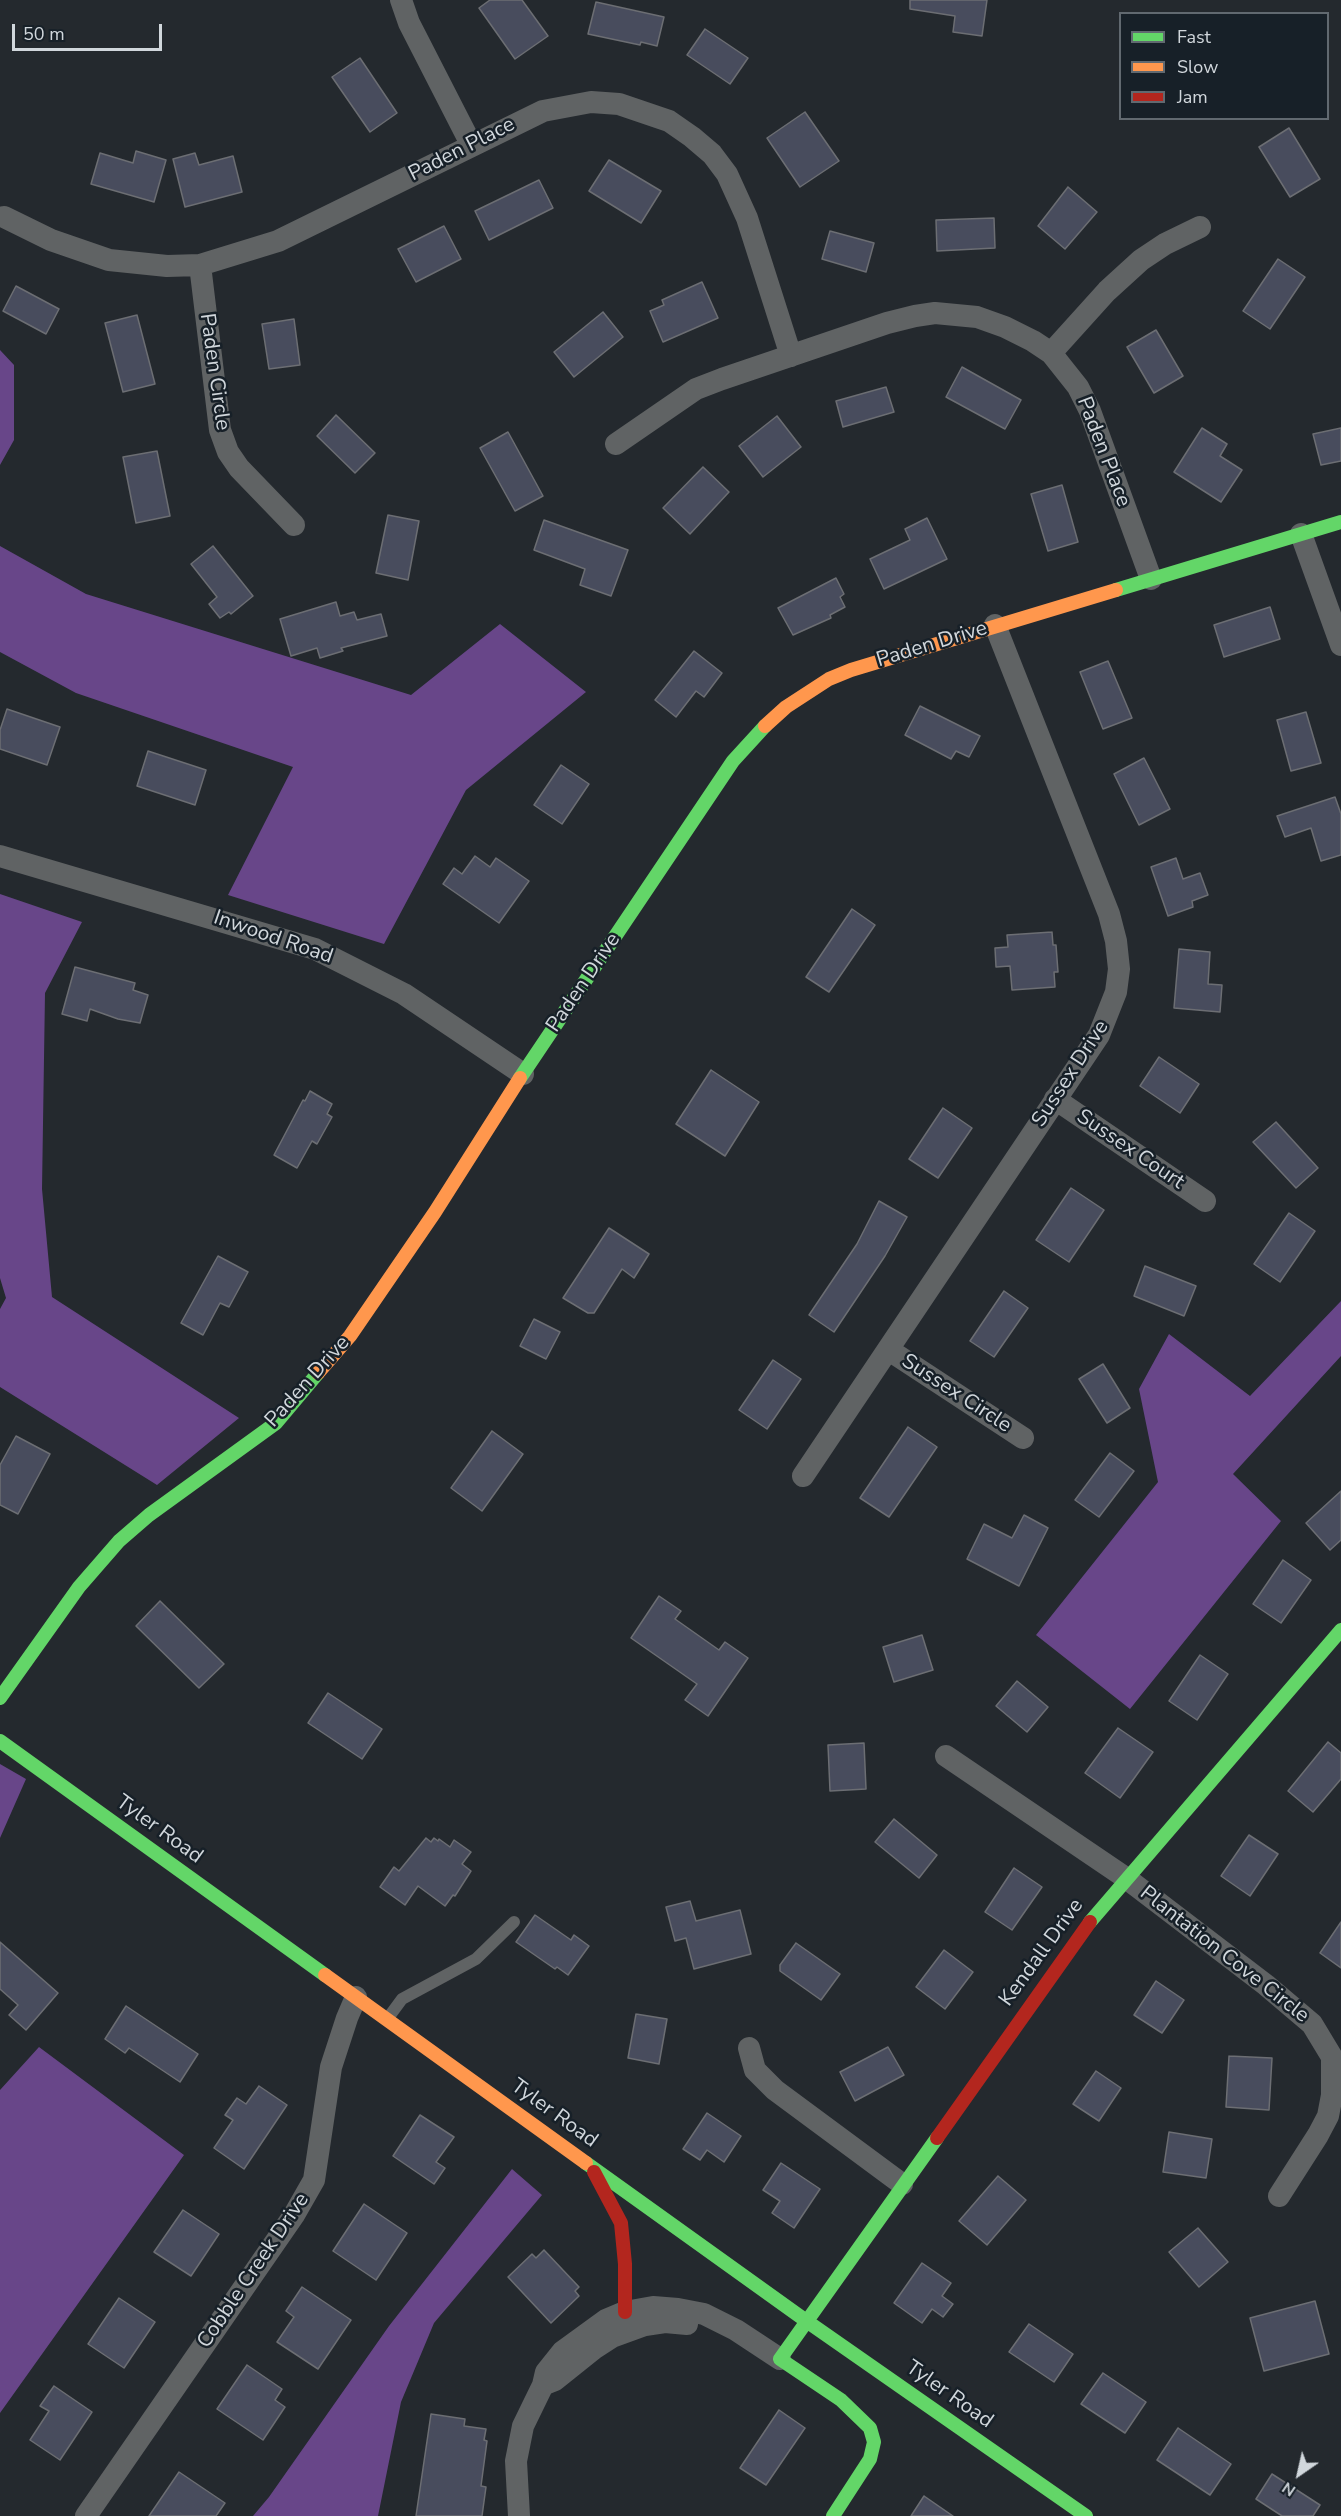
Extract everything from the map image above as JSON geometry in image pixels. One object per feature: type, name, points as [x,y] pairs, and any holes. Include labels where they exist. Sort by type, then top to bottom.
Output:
[{"type":"street","points":[[401,0],[409,23],[472,146]]},
{"type":"street","name":"Paden Place","points":[[4,217],[61,244],[109,260],[167,267],[200,266],[278,241],[543,111],[591,102],[619,104],[669,121],[712,154],[727,174],[737,192],[791,356]]},
{"type":"street","points":[[1051,353],[1107,291],[1141,260],[1165,244],[1200,227]]},
{"type":"street","name":"Paden Circle","points":[[200,266],[219,430],[228,452],[239,468],[294,525]]},
{"type":"street","name":"Paden Place","points":[[616,444],[696,389],[887,323],[935,314],[976,317],[1005,327],[1033,341],[1051,353],[1065,369],[1090,411],[1151,579]]},
{"type":"street","name":"Paden Drive","points":[[0,1698],[79,1587],[119,1541],[149,1515],[276,1424],[350,1335],[435,1212],[523,1074],[733,761],[762,728],[786,707],[829,679],[851,670],[1341,522]]},
{"type":"street","points":[[1301,534],[1341,645]]},
{"type":"street","name":"Sussex Drive","points":[[803,1476],[1099,1035],[1116,992],[1119,969],[1116,941],[1109,914],[995,625]]},
{"type":"street","name":"Inwood Road","points":[[0,856],[315,949],[404,994],[523,1074]]},
{"type":"street","name":"Sussex Court","points":[[1055,1099],[1205,1201]]},
{"type":"street","name":"Sussex Circle","points":[[889,1350],[1023,1438]]},
{"type":"street","name":"Kendall Drive","points":[[780,2359],[805,2320],[1098,1910],[1341,1630]]},
{"type":"street","name":"Tyler Road","points":[[0,1741],[805,2320],[1086,2516]]},
{"type":"street","name":"Plantation Cove Circle","points":[[946,1756],[1126,1878],[1266,1985],[1312,2024],[1332,2057],[1332,2095],[1328,2116],[1279,2196]]},
{"type":"street","name":"Cobble Creek Drive","points":[[86,2516],[294,2215],[314,2180],[331,2067],[356,1997]]},
{"type":"street","points":[[749,2048],[755,2070],[775,2090],[902,2184]]},
{"type":"street","points":[[590,2166],[621,2223],[625,2264],[625,2312]]},
{"type":"street","points":[[519,2516],[516,2461],[523,2426],[543,2385],[546,2372],[562,2352],[606,2320],[625,2312],[652,2307],[704,2314],[736,2330],[841,2400],[870,2428],[874,2442],[870,2459],[833,2516]]},
{"type":"street","points":[[543,2385],[555,2380],[612,2337],[645,2325],[665,2322],[736,2330]]},
{"type":"lane","points":[[387,2019],[402,1999],[476,1959],[514,1922]]},
{"type":"shaded area","points":[[0,350],[14,365],[14,440],[0,465]]},
{"type":"shaded area","points":[[0,546],[86,594],[411,695],[500,624],[586,692],[466,790],[384,944],[228,895],[293,767],[76,693],[0,652]]},
{"type":"shaded area","points":[[0,894],[82,922],[45,993],[42,1189],[52,1297],[239,1418],[157,1485],[0,1387],[0,1309],[6,1298],[0,1278]]},
{"type":"shaded area","points":[[1341,1301],[1341,1356],[1233,1474],[1281,1521],[1130,1709],[1036,1635],[1158,1482],[1139,1389],[1169,1334],[1250,1396]]},
{"type":"shaded area","points":[[0,1764],[26,1779],[0,1838]]},
{"type":"shaded area","points":[[39,2047],[184,2155],[0,2413],[0,2090]]},
{"type":"shaded area","points":[[512,2169],[542,2195],[434,2323],[401,2402],[378,2516],[253,2516],[269,2497],[389,2326]]},
{"type":"building","points":[[490,0],[522,0],[548,36],[515,59],[479,8]]},
{"type":"building","points":[[910,0],[987,0],[982,36],[953,32],[955,16],[910,9]]},
{"type":"building","points":[[596,2],[664,17],[657,46],[641,42],[640,45],[588,34]]},
{"type":"building","points":[[705,29],[748,58],[730,84],[687,55]]},
{"type":"building","points":[[360,58],[397,113],[370,132],[332,77]]},
{"type":"building","points":[[805,112],[839,161],[800,187],[767,138]]},
{"type":"building","points":[[1289,128],[1320,179],[1290,197],[1259,147]]},
{"type":"building","points":[[136,151],[166,160],[154,202],[91,184],[100,153],[133,163]]},
{"type":"building","points":[[195,153],[199,165],[233,156],[242,192],[185,207],[173,159]]},
{"type":"building","points":[[609,160],[661,191],[641,223],[589,191]]},
{"type":"building","points":[[539,180],[553,208],[489,240],[475,211]]},
{"type":"building","points":[[1068,187],[1097,212],[1065,249],[1038,226]]},
{"type":"building","points":[[994,218],[995,248],[937,251],[936,220]]},
{"type":"building","points":[[444,226],[461,259],[416,282],[398,249]]},
{"type":"building","points":[[830,231],[874,243],[866,272],[822,259]]},
{"type":"building","points":[[1278,259],[1305,277],[1270,329],[1243,311]]},
{"type":"building","points":[[702,282],[718,318],[663,342],[650,311],[664,305],[662,300]]},
{"type":"building","points":[[16,286],[59,309],[46,334],[3,311]]},
{"type":"building","points":[[603,312],[623,337],[574,377],[554,352]]},
{"type":"building","points":[[137,315],[155,384],[123,392],[105,323]]},
{"type":"building","points":[[294,319],[300,365],[269,369],[262,324]]},
{"type":"building","points":[[1156,330],[1183,376],[1154,393],[1127,347]]},
{"type":"building","points":[[962,367],[1021,400],[1005,429],[946,397]]},
{"type":"building","points":[[886,387],[894,412],[843,427],[836,401]]},
{"type":"building","points":[[336,415],[375,453],[355,473],[317,436]]},
{"type":"building","points":[[777,416],[801,447],[763,477],[739,446]]},
{"type":"building","points":[[1202,428],[1227,444],[1220,456],[1242,470],[1221,502],[1174,472]]},
{"type":"building","points":[[1341,428],[1341,461],[1321,465],[1313,434]]},
{"type":"building","points":[[508,432],[543,496],[515,511],[480,448]]},
{"type":"building","points":[[157,451],[170,516],[136,523],[123,457]]},
{"type":"building","points":[[703,467],[729,492],[690,534],[663,508]]},
{"type":"building","points":[[1062,485],[1078,542],[1048,551],[1031,494]]},
{"type":"building","points":[[388,515],[419,521],[408,580],[376,573]]},
{"type":"building","points":[[927,518],[947,559],[884,589],[870,559],[910,540],[905,529]]},
{"type":"building","points":[[544,520],[628,550],[611,596],[580,585],[585,569],[534,550]]},
{"type":"building","points":[[213,546],[253,596],[231,614],[229,612],[220,618],[209,604],[217,597],[191,564]]},
{"type":"building","points":[[836,578],[844,594],[840,597],[845,607],[830,615],[831,618],[793,635],[778,608]]},
{"type":"building","points":[[336,602],[340,616],[354,612],[357,620],[381,614],[387,636],[341,648],[343,651],[320,658],[317,648],[291,656],[280,619]]},
{"type":"building","points":[[1270,607],[1280,639],[1224,657],[1214,625]]},
{"type":"building","points":[[694,651],[722,673],[704,697],[696,691],[676,717],[655,700]]},
{"type":"building","points":[[1108,661],[1132,718],[1103,729],[1080,672]]},
{"type":"building","points":[[920,706],[980,736],[969,757],[956,751],[951,759],[905,735]]},
{"type":"building","points":[[7,709],[60,727],[47,765],[0,749],[0,730]]},
{"type":"building","points":[[1306,712],[1321,763],[1291,771],[1277,720]]},
{"type":"building","points":[[148,751],[206,770],[195,805],[137,786]]},
{"type":"building","points":[[1144,758],[1170,809],[1139,825],[1114,774]]},
{"type":"building","points":[[561,765],[589,784],[562,824],[534,805]]},
{"type":"building","points":[[1335,797],[1341,814],[1341,855],[1321,861],[1311,828],[1285,837],[1277,816]]},
{"type":"building","points":[[475,856],[490,867],[496,858],[529,881],[499,923],[443,884],[454,868],[462,874]]},
{"type":"building","points":[[1176,858],[1183,879],[1200,873],[1208,895],[1192,901],[1193,907],[1168,916],[1151,867]]},
{"type":"building","points":[[852,909],[875,925],[829,992],[806,977]]},
{"type":"building","points":[[1052,932],[1053,945],[1056,945],[1058,972],[1054,972],[1055,987],[1012,990],[1010,966],[996,967],[995,948],[1008,947],[1007,935]]},
{"type":"building","points":[[1179,949],[1210,952],[1208,984],[1222,985],[1220,1012],[1174,1008]]},
{"type":"building","points":[[75,967],[135,983],[133,990],[148,995],[140,1023],[118,1019],[90,1009],[87,1021],[62,1014]]},
{"type":"building","points":[[1159,1057],[1199,1084],[1180,1113],[1140,1086]]},
{"type":"building","points":[[711,1070],[759,1102],[725,1156],[676,1124]]},
{"type":"building","points":[[310,1091],[332,1104],[327,1114],[332,1117],[317,1144],[312,1141],[297,1168],[274,1155]]},
{"type":"building","points":[[943,1108],[972,1128],[938,1178],[909,1159]]},
{"type":"building","points":[[1276,1122],[1318,1168],[1296,1188],[1253,1142]]},
{"type":"building","points":[[1071,1188],[1104,1210],[1069,1262],[1036,1240]]},
{"type":"building","points":[[879,1201],[907,1217],[885,1256],[834,1332],[809,1315],[857,1244]]},
{"type":"building","points":[[1289,1213],[1315,1231],[1280,1282],[1254,1264]]},
{"type":"building","points":[[609,1228],[649,1254],[634,1278],[622,1269],[594,1313],[588,1313],[563,1298]]},
{"type":"building","points":[[218,1256],[248,1272],[229,1307],[220,1303],[203,1335],[181,1323]]},
{"type":"building","points":[[1145,1266],[1196,1286],[1184,1316],[1134,1296]]},
{"type":"building","points":[[1004,1291],[1028,1308],[994,1357],[970,1341]]},
{"type":"building","points":[[534,1319],[560,1332],[546,1359],[520,1346]]},
{"type":"building","points":[[773,1360],[801,1379],[767,1429],[739,1410]]},
{"type":"building","points":[[1103,1364],[1130,1408],[1107,1423],[1079,1379]]},
{"type":"building","points":[[908,1427],[937,1447],[889,1517],[860,1498]]},
{"type":"building","points":[[492,1431],[523,1454],[482,1511],[451,1488]]},
{"type":"building","points":[[16,1436],[50,1454],[18,1514],[0,1505],[0,1465]]},
{"type":"building","points":[[1110,1453],[1134,1471],[1099,1517],[1075,1500]]},
{"type":"building","points":[[1341,1491],[1341,1540],[1330,1550],[1306,1523]]},
{"type":"building","points":[[1024,1515],[1048,1528],[1019,1586],[967,1559],[984,1524],[1012,1538]]},
{"type":"building","points":[[1283,1560],[1311,1580],[1281,1623],[1253,1604]]},
{"type":"building","points":[[659,1596],[681,1611],[675,1619],[719,1650],[725,1642],[748,1658],[708,1716],[685,1700],[697,1684],[631,1638]]},
{"type":"building","points":[[160,1601],[224,1664],[199,1688],[136,1626]]},
{"type":"building","points":[[922,1635],[933,1670],[894,1682],[883,1647]]},
{"type":"building","points":[[1200,1655],[1228,1674],[1197,1720],[1169,1701]]},
{"type":"building","points":[[1017,1681],[1048,1707],[1027,1732],[996,1706]]},
{"type":"building","points":[[328,1693],[382,1729],[362,1759],[308,1723]]},
{"type":"building","points":[[1118,1728],[1153,1752],[1120,1798],[1085,1773]]},
{"type":"building","points":[[1328,1742],[1341,1753],[1341,1779],[1313,1812],[1288,1791]]},
{"type":"building","points":[[864,1743],[866,1789],[830,1791],[828,1745]]},
{"type":"building","points":[[894,1819],[937,1855],[919,1878],[875,1842]]},
{"type":"building","points":[[1249,1835],[1278,1854],[1250,1896],[1221,1876]]},
{"type":"building","points":[[426,1838],[431,1842],[434,1838],[438,1841],[439,1839],[450,1847],[454,1840],[471,1852],[462,1864],[471,1871],[455,1896],[453,1895],[445,1906],[418,1886],[405,1905],[380,1887],[394,1867],[399,1871]]},
{"type":"building","points":[[1014,1868],[1042,1887],[1012,1930],[985,1912]]},
{"type":"building","points":[[690,1901],[696,1921],[740,1910],[751,1954],[694,1969],[686,1938],[675,1941],[666,1907]]},
{"type":"building","points":[[535,1915],[571,1940],[574,1935],[589,1946],[568,1975],[557,1967],[555,1969],[516,1942]]},
{"type":"building","points":[[1341,1922],[1341,1968],[1320,1953]]},
{"type":"building","points":[[0,1942],[58,1993],[26,2030],[9,2015],[18,2005],[0,1989]]},
{"type":"building","points":[[796,1943],[840,1974],[821,2000],[780,1971],[780,1965]]},
{"type":"building","points":[[944,1950],[973,1972],[945,2009],[916,1987]]},
{"type":"building","points":[[1156,1981],[1184,2000],[1162,2033],[1134,2015]]},
{"type":"building","points":[[126,2006],[198,2054],[180,2082],[129,2048],[125,2053],[105,2039]]},
{"type":"building","points":[[636,2014],[667,2019],[659,2064],[628,2058]]},
{"type":"building","points":[[888,2047],[904,2075],[855,2101],[840,2072]]},
{"type":"building","points":[[1229,2056],[1272,2058],[1269,2110],[1226,2107]]},
{"type":"building","points":[[1096,2071],[1121,2088],[1099,2121],[1073,2104]]},
{"type":"building","points":[[259,2086],[287,2105],[244,2169],[214,2148],[233,2120],[225,2115],[237,2098],[246,2104]]},
{"type":"building","points":[[707,2113],[741,2136],[724,2162],[707,2150],[700,2160],[683,2149]]},
{"type":"building","points":[[420,2115],[454,2137],[436,2162],[445,2168],[434,2184],[393,2156]]},
{"type":"building","points":[[1169,2132],[1212,2139],[1206,2178],[1163,2172]]},
{"type":"building","points":[[781,2163],[820,2189],[794,2228],[772,2213],[780,2201],[763,2190]]},
{"type":"building","points":[[998,2176],[1026,2200],[987,2245],[959,2221]]},
{"type":"building","points":[[364,2204],[407,2233],[376,2280],[333,2251]]},
{"type":"building","points":[[183,2210],[219,2234],[191,2276],[154,2252]]},
{"type":"building","points":[[1198,2228],[1228,2262],[1199,2287],[1169,2252]]},
{"type":"building","points":[[544,2250],[579,2287],[575,2291],[579,2296],[551,2323],[508,2277],[532,2254],[536,2258]]},
{"type":"building","points":[[922,2263],[951,2283],[942,2296],[953,2304],[943,2317],[932,2309],[922,2323],[894,2303]]},
{"type":"building","points":[[302,2287],[351,2320],[318,2369],[277,2342],[294,2317],[286,2311]]},
{"type":"building","points":[[119,2298],[155,2322],[124,2368],[88,2344]]},
{"type":"building","points":[[1315,2301],[1329,2354],[1264,2371],[1250,2318]]},
{"type":"building","points":[[1029,2324],[1073,2354],[1054,2382],[1009,2352]]},
{"type":"building","points":[[247,2365],[282,2389],[275,2400],[285,2407],[263,2440],[217,2409]]},
{"type":"building","points":[[1103,2373],[1146,2402],[1125,2433],[1081,2404]]},
{"type":"building","points":[[54,2386],[92,2412],[60,2460],[30,2440],[49,2411],[40,2406]]},
{"type":"building","points":[[779,2410],[805,2428],[766,2485],[740,2468]]},
{"type":"building","points":[[431,2414],[465,2419],[464,2426],[486,2429],[484,2440],[487,2441],[481,2486],[486,2487],[482,2516],[416,2516]]},
{"type":"building","points":[[1178,2428],[1231,2464],[1210,2495],[1157,2460]]},
{"type":"building","points":[[179,2472],[225,2503],[216,2516],[149,2516]]},
{"type":"building","points":[[1272,2474],[1320,2505],[1313,2516],[1282,2516],[1256,2499]]},
{"type":"building","points":[[924,2496],[953,2516],[911,2516]]},
{"type":"traffic: fast","points":[[1116,590],[1341,522]]},
{"type":"traffic: fast","points":[[520,1078],[733,761],[765,726]]},
{"type":"traffic: fast","points":[[0,1698],[79,1587],[119,1541],[149,1515],[276,1423],[318,1373]]},
{"type":"traffic: fast","points":[[1090,1922],[1341,1630]]},
{"type":"traffic: fast","points":[[0,1741],[325,1975]]},
{"type":"traffic: fast","points":[[833,2516],[870,2459],[874,2442],[870,2428],[841,2400],[780,2359],[937,2138]]},
{"type":"traffic: fast","points":[[586,2163],[805,2320],[1086,2516]]},
{"type":"traffic: slow","points":[[765,726],[786,707],[829,679],[851,670],[1116,590]]},
{"type":"traffic: slow","points":[[318,1373],[350,1336],[435,1212],[520,1078]]},
{"type":"traffic: slow","points":[[325,1975],[586,2163]]},
{"type":"traffic: jam","points":[[937,2138],[1090,1922]]},
{"type":"traffic: jam","points":[[594,2172],[621,2223],[625,2264],[625,2312]]}]
